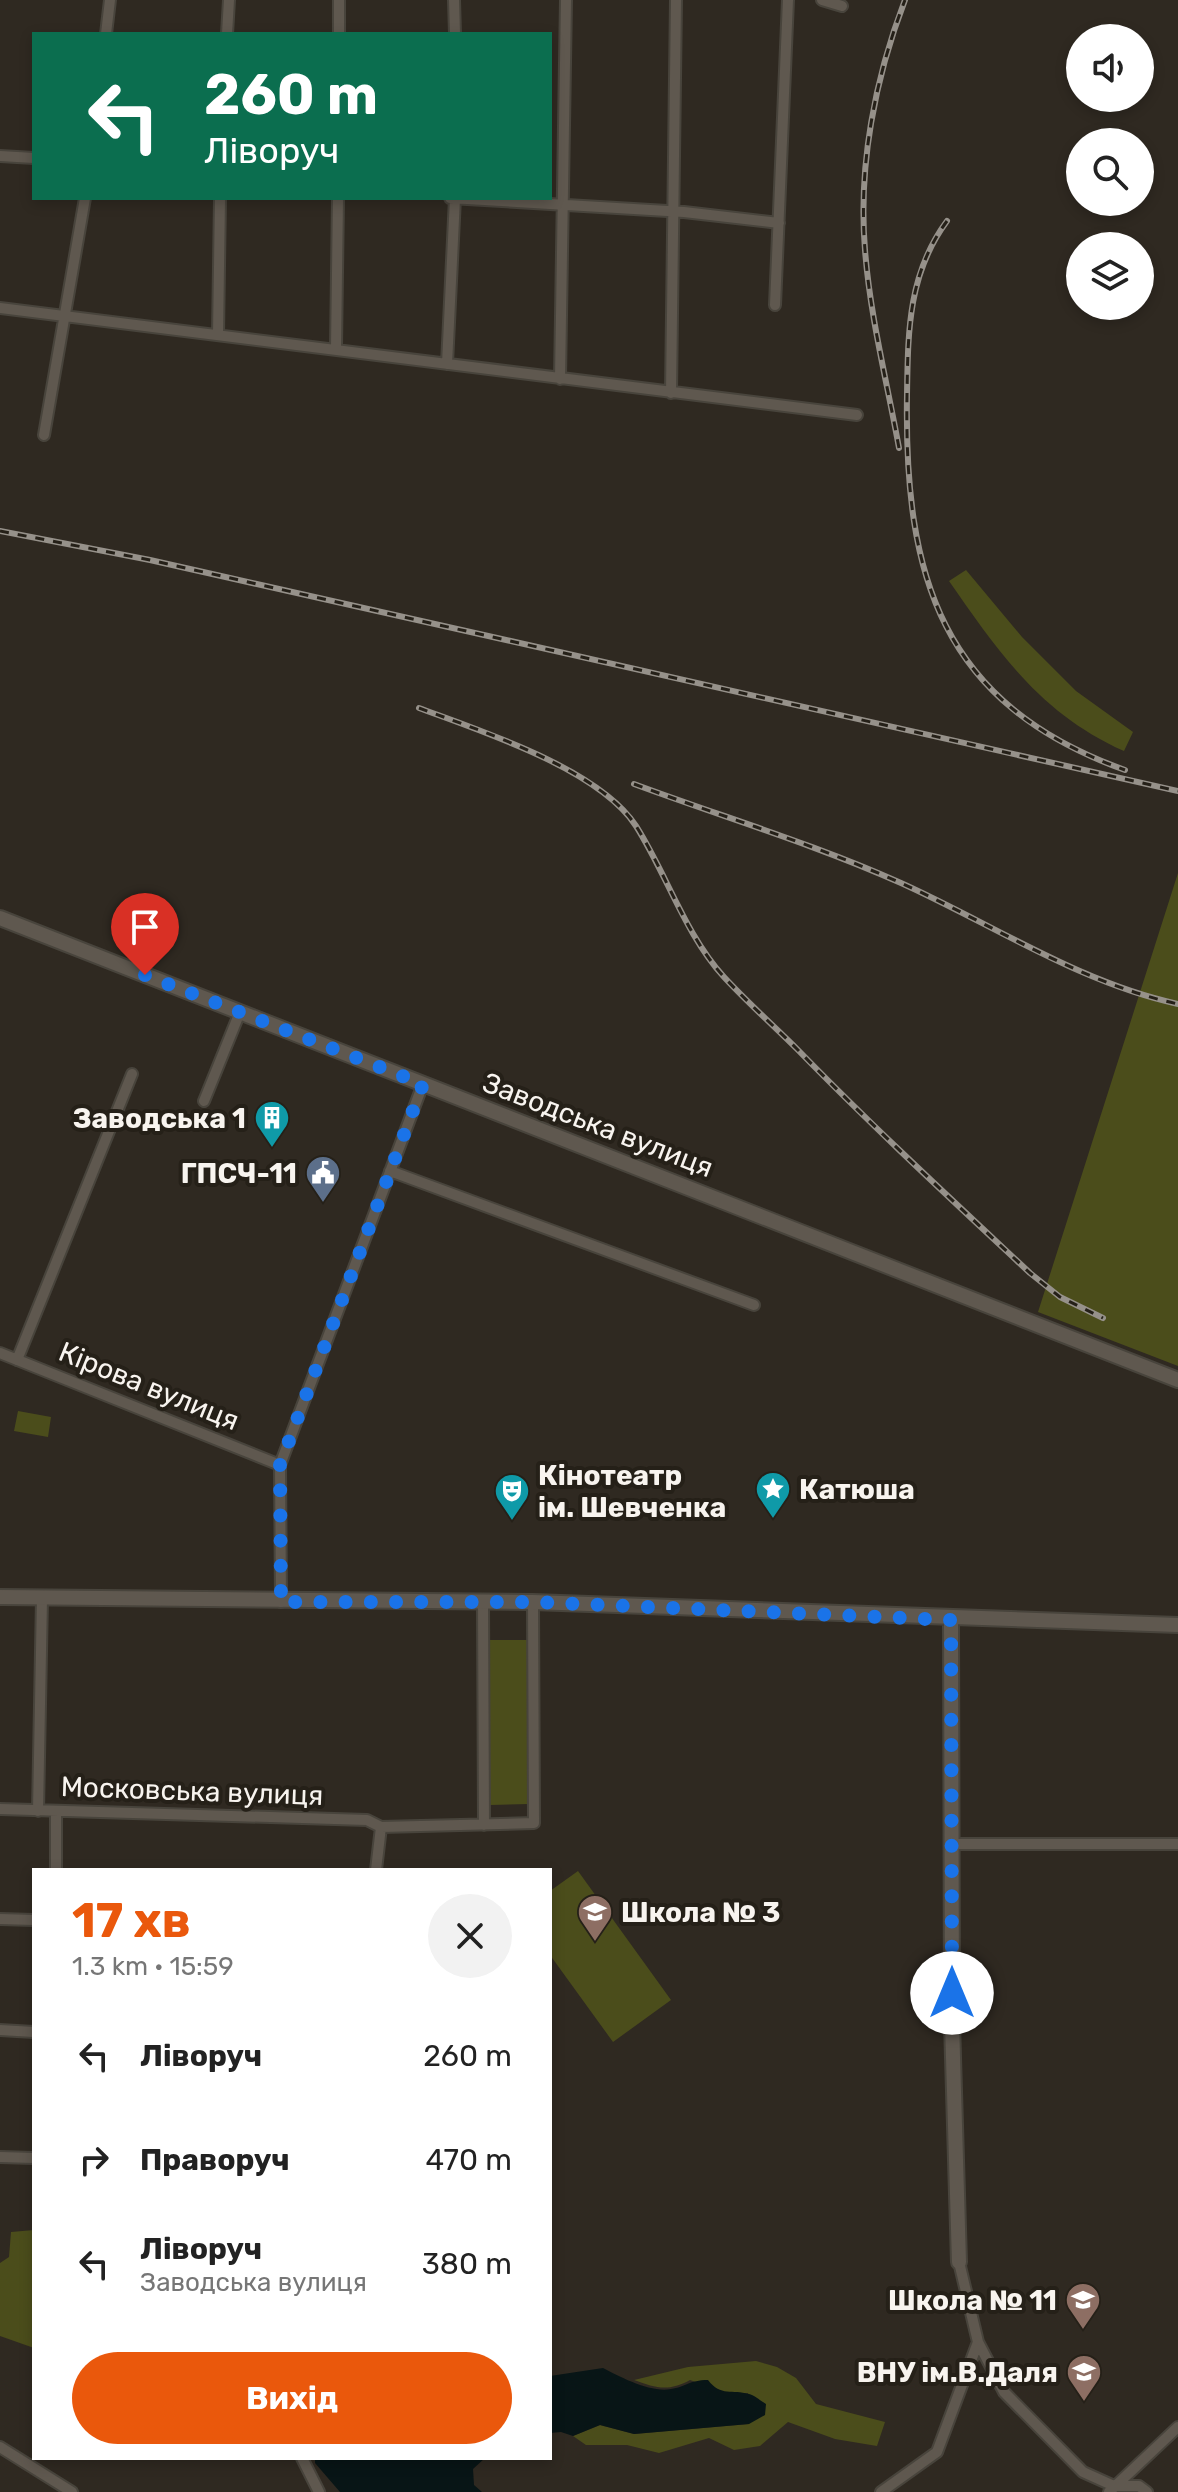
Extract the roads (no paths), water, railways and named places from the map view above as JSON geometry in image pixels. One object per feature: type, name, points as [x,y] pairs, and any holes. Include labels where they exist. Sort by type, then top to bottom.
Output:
[{"type":"main road","name":"Заводська вулиця","points":[[0,918],[1178,1380]]},
{"type":"main road","points":[[0,1597],[533,1602],[951,1620],[1178,1625]]},
{"type":"main road","points":[[951,1620],[952,2023],[959,2262]]},
{"type":"street","points":[[106,32],[110,0]]},
{"type":"street","points":[[227,32],[229,0]]},
{"type":"street","points":[[339,0],[339,32]]},
{"type":"street","points":[[454,0],[455,32]]},
{"type":"street","points":[[560,379],[566,0]]},
{"type":"street","points":[[671,393],[676,211],[676,0]]},
{"type":"street","points":[[775,305],[780,259],[788,0]]},
{"type":"street","points":[[822,0],[842,6]]},
{"type":"street","points":[[0,156],[32,158]]},
{"type":"street","points":[[44,435],[85,200]]},
{"type":"street","points":[[218,335],[220,200]]},
{"type":"street","points":[[336,348],[338,200]]},
{"type":"street","points":[[447,364],[453,200]]},
{"type":"street","points":[[484,200],[676,211],[779,223]]},
{"type":"street","points":[[0,308],[857,415]]},
{"type":"street","points":[[204,1101],[240,1012]]},
{"type":"street","points":[[17,1360],[132,1074]]},
{"type":"street","points":[[281,1602],[280,1465],[423,1084]]},
{"type":"street","points":[[390,1171],[754,1305]]},
{"type":"street","name":"Кірова вулиця","points":[[0,1353],[280,1465]]},
{"type":"street","points":[[38,1811],[42,1598]]},
{"type":"street","points":[[483,1602],[484,1825]]},
{"type":"street","name":"Московська вулиця","points":[[0,1809],[367,1820],[381,1827],[534,1823],[533,1602]]},
{"type":"street","points":[[56,1812],[56,1868]]},
{"type":"street","points":[[376,1868],[381,1827]]},
{"type":"street","points":[[953,1844],[1178,1844]]},
{"type":"street","points":[[0,1919],[32,1920]]},
{"type":"street","points":[[0,2030],[32,2032]]},
{"type":"street","points":[[0,2157],[32,2158]]},
{"type":"street","points":[[959,2262],[978,2342],[1004,2392],[1083,2472],[1112,2489],[1139,2486],[1147,2492]]},
{"type":"street","points":[[881,2492],[937,2452],[978,2342]]},
{"type":"street","points":[[1112,2489],[1178,2427]]},
{"type":"street","points":[[0,2447],[72,2492]]},
{"type":"street","points":[[303,2460],[319,2492]]},
{"type":"railway","points":[[899,448],[871,300],[863,218],[867,155],[877,91],[905,0]]},
{"type":"railway","points":[[947,221],[934,241],[917,282],[908,348],[908,460],[914,521],[926,576],[946,626],[974,670],[1013,709],[1063,742],[1125,770]]},
{"type":"railway","points":[[0,531],[150,560],[1178,791]]},
{"type":"railway","points":[[419,708],[537,754],[595,787],[619,806],[636,826],[698,942],[733,987],[1030,1273],[1060,1297],[1103,1318]]},
{"type":"railway","points":[[634,784],[868,869],[1071,967],[1106,982],[1178,1004]]},
{"type":"place","name":"Заводська 1","points":[[272,1149]]},
{"type":"place","name":"ГПСЧ-11","points":[[323,1204]]},
{"type":"place","name":"Катюша","points":[[773,1520]]},
{"type":"place","name":"Кінотеатр ім. Шевченка","points":[[512,1522]]},
{"type":"place","name":"Школа № 3","points":[[595,1943]]},
{"type":"place","name":"Школа № 11","points":[[1083,2331]]},
{"type":"place","name":"ВНУ ім.В.Даля","points":[[1084,2403]]}]
